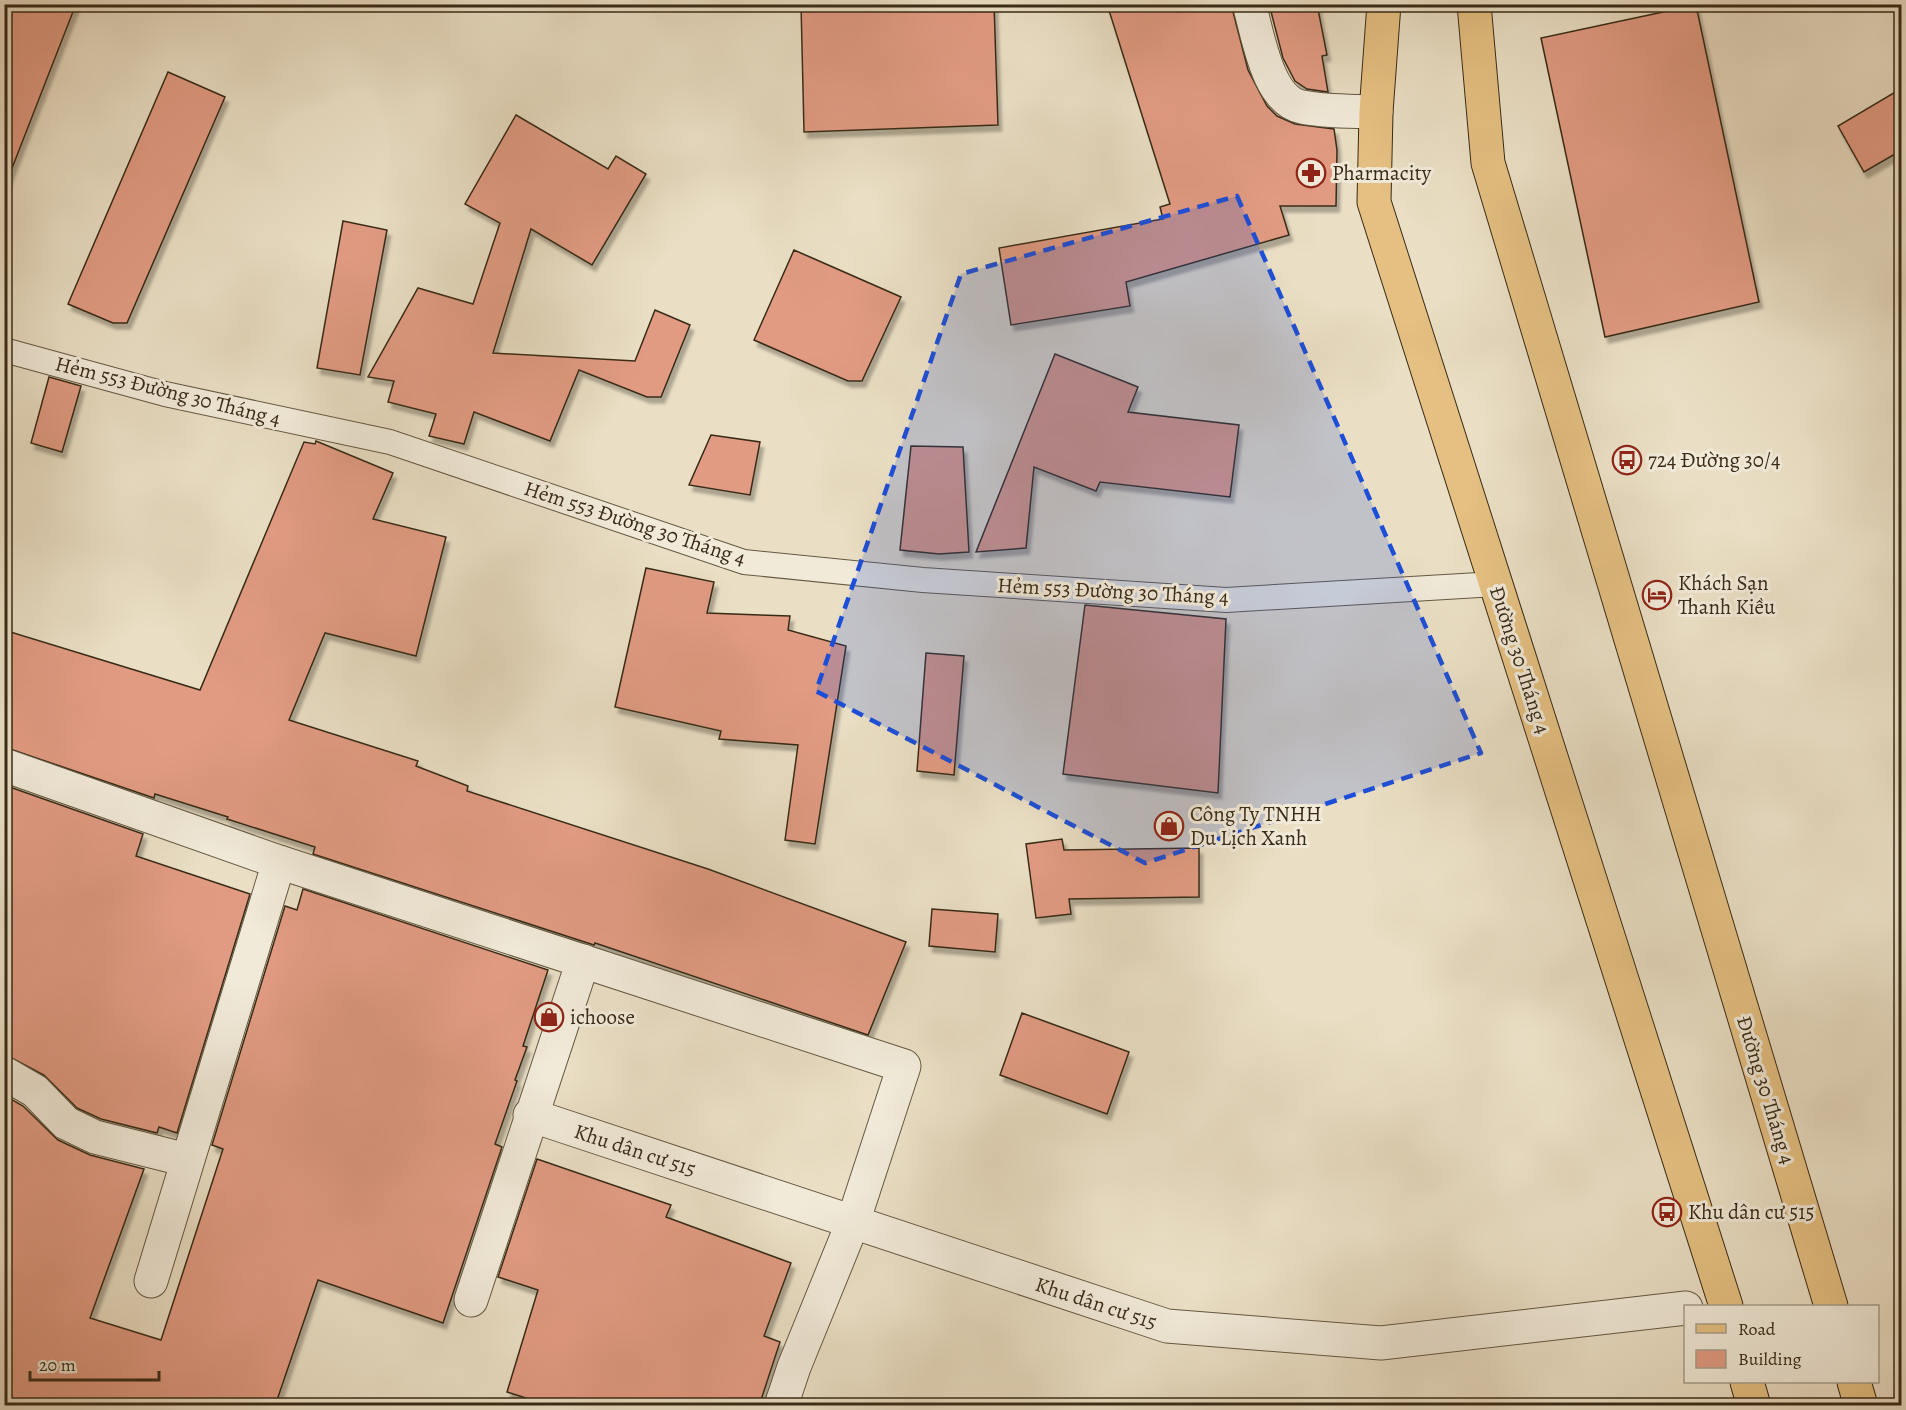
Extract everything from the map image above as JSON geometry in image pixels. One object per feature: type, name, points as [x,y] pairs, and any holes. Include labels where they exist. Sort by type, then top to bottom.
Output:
[{"type":"main road","name":"Đường 30 Tháng 4","points":[[1384,4],[1376,112],[1374,202],[1496,584],[1716,1305]]},
{"type":"main road","name":"Đường 30 Tháng 4","points":[[1474,4],[1488,163],[1831,1305]]},
{"type":"main road","points":[[1748,1383],[1754,1406]]},
{"type":"main road","points":[[1854,1383],[1861,1406]]},
{"type":"street","points":[[1249,4],[1275,88],[1285,100],[1300,107],[1376,112]]},
{"type":"street","points":[[4,765],[279,862],[904,1066],[853,1222],[794,1367],[781,1406]]},
{"type":"street","points":[[152,1281],[279,862]]},
{"type":"street","points":[[471,1300],[530,1115],[583,961]]},
{"type":"street","points":[[4,1073],[35,1091],[66,1123],[95,1137],[187,1160]]},
{"type":"street","name":"Khu dân cư 515","points":[[530,1115],[1167,1326],[1381,1343],[1684,1308]]},
{"type":"lane","name":"Hẻm 553 Đường 30 Tháng 4","points":[[4,350],[165,394],[390,442],[744,562],[923,580],[1226,600],[1496,584]]},
{"type":"highlighted area","points":[[1237,196],[1481,753],[1145,863],[816,691],[961,274]]},
{"type":"building","points":[[4,4],[76,4],[7,181],[4,181]]},
{"type":"building","points":[[801,4],[994,4],[998,125],[804,132]]},
{"type":"building","points":[[1107,4],[1231,4],[1248,70],[1267,106],[1277,116],[1295,124],[1334,129],[1337,150],[1336,206],[1280,206],[1289,235],[1126,282],[1130,306],[1011,325],[999,248],[1163,219],[1160,207],[1170,204]]},
{"type":"building","points":[[1269,4],[1317,4],[1327,55],[1322,56],[1328,92],[1307,89],[1295,81],[1283,58]]},
{"type":"building","points":[[1696,5],[1759,302],[1605,337],[1541,38]]},
{"type":"building","points":[[168,72],[225,97],[127,323],[113,323],[68,304]]},
{"type":"building","points":[[1902,88],[1902,150],[1864,172],[1838,126]]},
{"type":"building","points":[[516,115],[608,169],[616,156],[646,174],[592,265],[531,229],[493,353],[635,361],[655,310],[690,325],[661,397],[647,397],[579,370],[550,441],[474,412],[464,444],[429,436],[436,414],[388,402],[394,381],[368,377],[418,288],[473,304],[500,223],[465,204]]},
{"type":"building","points":[[343,221],[387,230],[360,375],[317,368]]},
{"type":"building","points":[[794,250],[901,297],[862,381],[848,381],[754,340]]},
{"type":"building","points":[[1055,354],[1138,387],[1128,412],[1239,425],[1230,497],[1100,482],[1096,491],[1034,467],[1026,548],[976,552]]},
{"type":"building","points":[[49,377],[81,386],[62,452],[31,443]]},
{"type":"building","points":[[711,435],[760,442],[750,495],[689,485]]},
{"type":"building","points":[[316,441],[393,473],[373,519],[446,537],[416,656],[325,633],[289,720],[418,761],[416,766],[468,786],[467,791],[708,869],[906,942],[868,1035],[595,943],[594,945],[313,854],[315,847],[227,819],[228,817],[155,794],[154,798],[4,747],[4,630],[200,690],[304,442],[315,444]]},
{"type":"building","points":[[911,446],[963,447],[969,552],[939,554],[900,550]]},
{"type":"building","points":[[646,568],[714,582],[707,613],[790,616],[788,630],[846,646],[815,844],[785,840],[798,745],[719,739],[721,731],[615,707]]},
{"type":"building","points":[[1085,605],[1226,619],[1218,793],[1063,774]]},
{"type":"building","points":[[926,653],[964,656],[954,775],[917,771]]},
{"type":"building","points":[[4,785],[143,834],[136,856],[250,894],[177,1133],[159,1127],[157,1133],[101,1119],[77,1108],[44,1075],[4,1054]]},
{"type":"building","points":[[1062,839],[1064,850],[1199,848],[1199,897],[1069,899],[1071,914],[1036,918],[1026,844]]},
{"type":"building","points":[[303,889],[548,970],[523,1046],[527,1047],[515,1080],[517,1081],[495,1144],[502,1147],[443,1323],[318,1280],[275,1406],[4,1406],[4,1095],[23,1106],[58,1140],[90,1155],[144,1169],[90,1318],[161,1340],[223,1149],[212,1145],[285,906],[297,910]]},
{"type":"building","points":[[932,909],[998,914],[995,952],[929,946]]},
{"type":"building","points":[[1022,1013],[1129,1052],[1107,1114],[1000,1075]]},
{"type":"building","points":[[537,1159],[671,1205],[666,1217],[791,1263],[764,1336],[780,1342],[759,1406],[551,1406],[507,1392],[538,1290],[498,1277]]},
{"type":"place","name":"Pharmacity","points":[[1311,173]]},
{"type":"place","name":"724 Đường 30/4","points":[[1627,460]]},
{"type":"place","name":"Khách Sạn Thanh Kiều","points":[[1657,595]]},
{"type":"place","name":"Công Ty TNHH Du Lịch Xanh","points":[[1169,826]]},
{"type":"place","name":"ichoose","points":[[549,1017]]},
{"type":"place","name":"Khu dân cư 515","points":[[1667,1212]]}]
